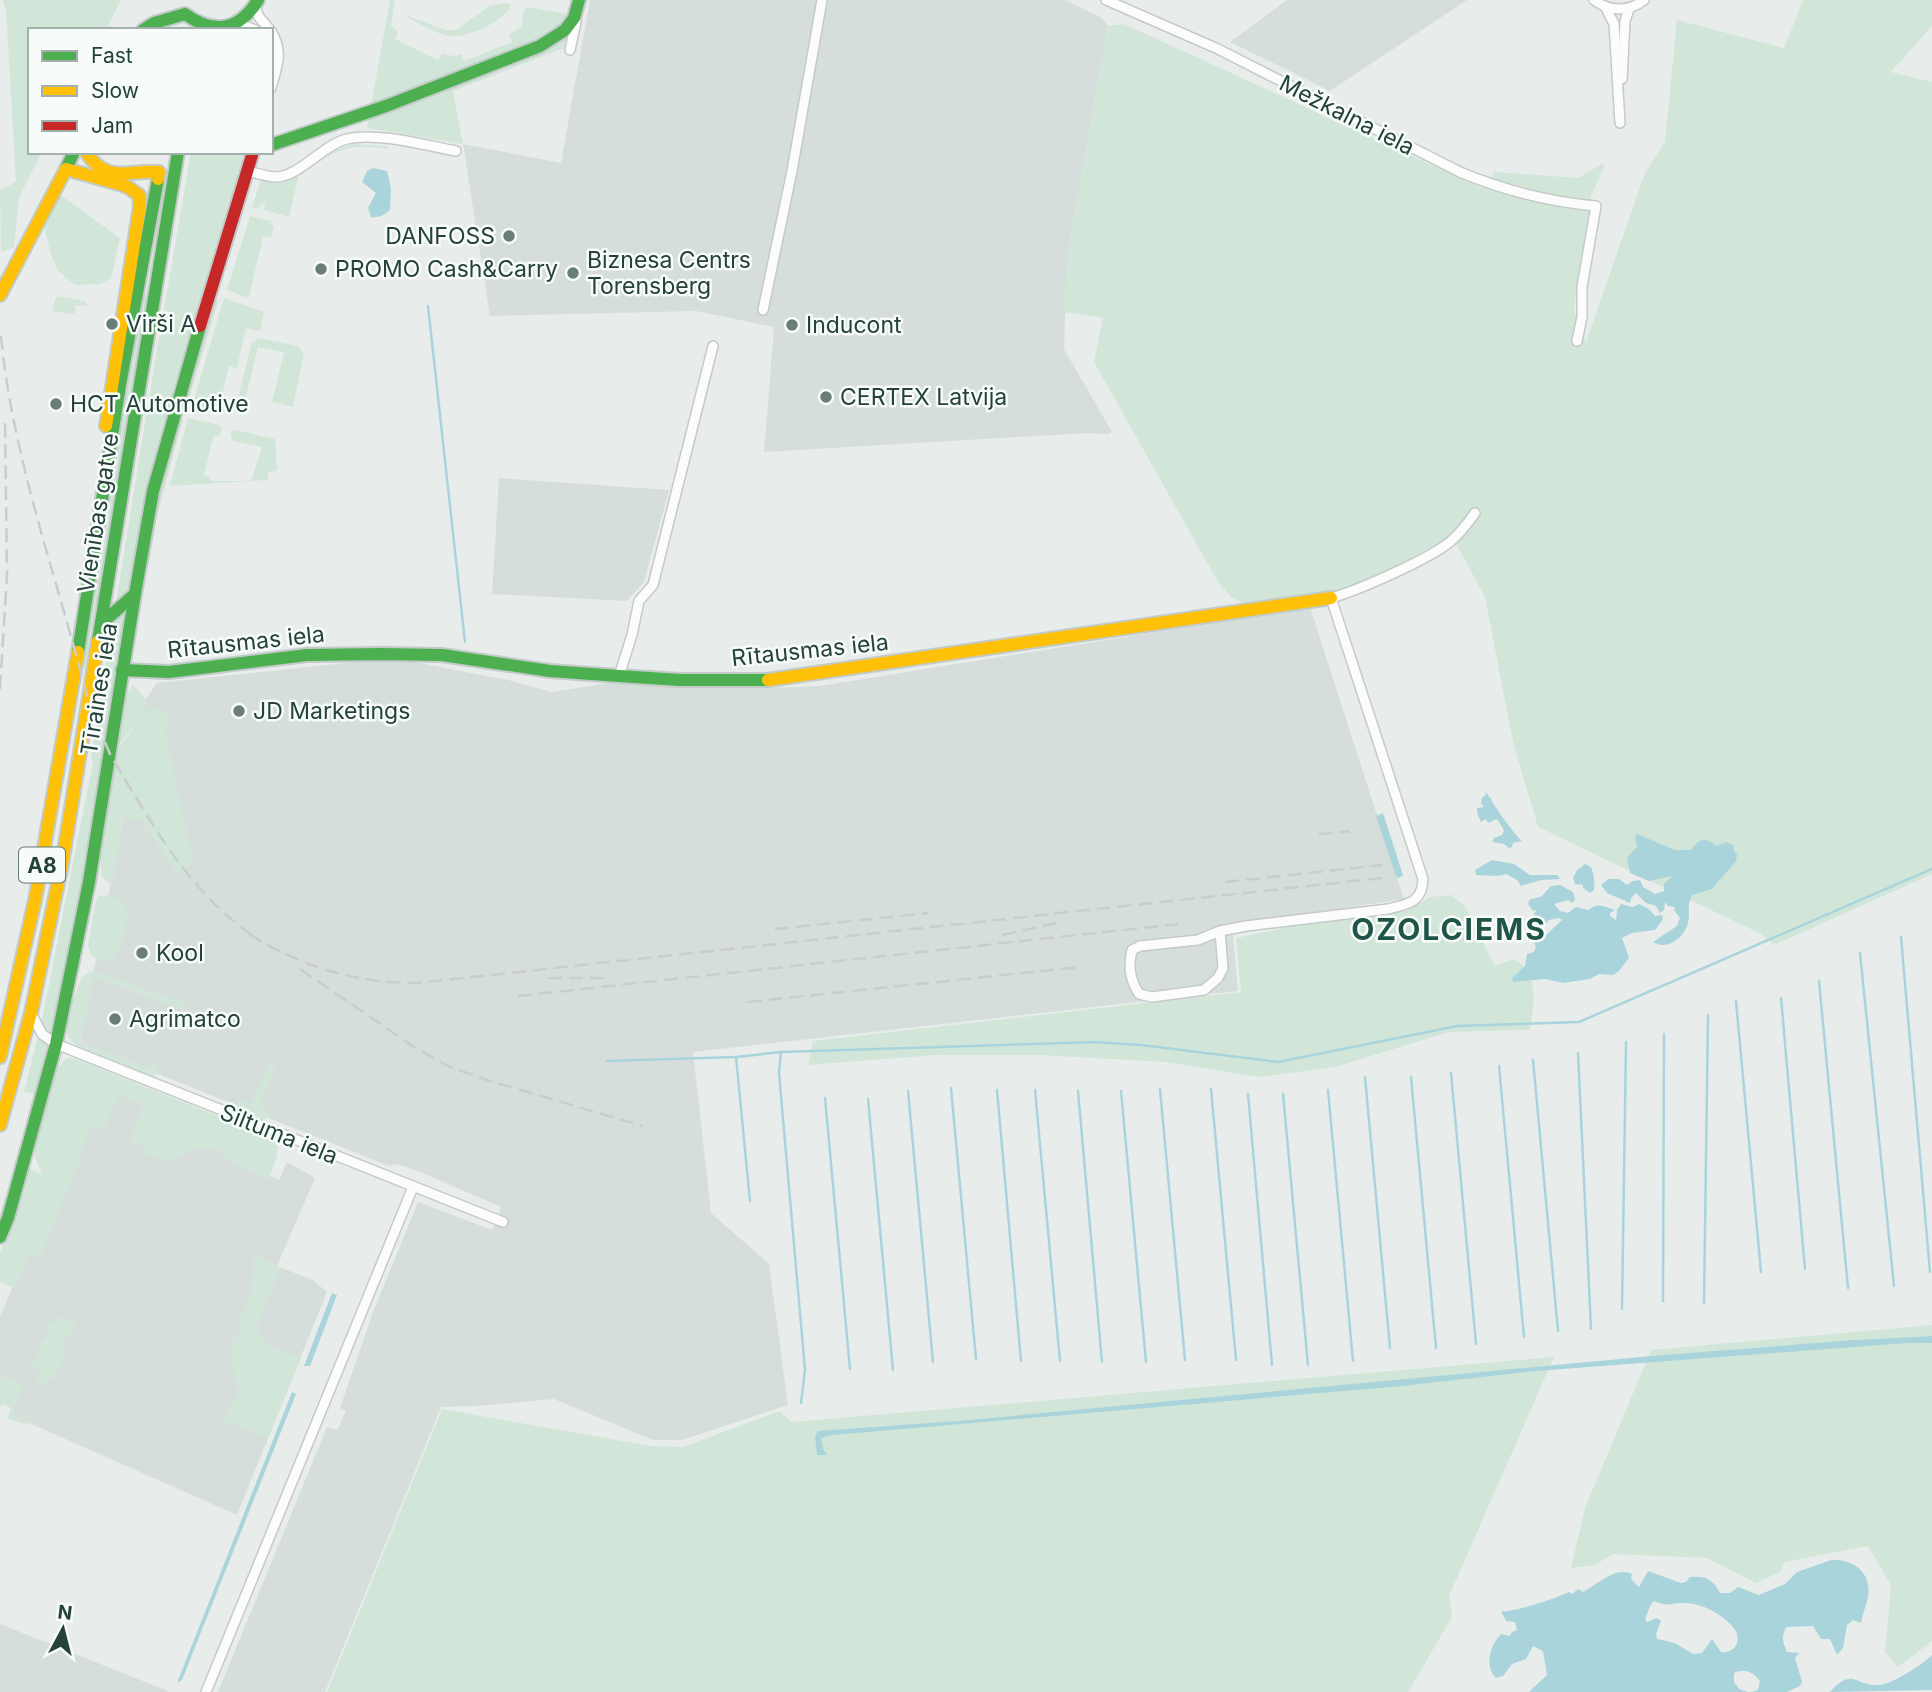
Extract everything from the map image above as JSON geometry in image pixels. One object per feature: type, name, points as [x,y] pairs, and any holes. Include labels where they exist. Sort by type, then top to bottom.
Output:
[{"type":"main road","points":[[224,28],[238,23],[257,4]]},
{"type":"main road","points":[[273,144],[319,131],[432,89],[544,43],[562,33],[579,5]]},
{"type":"main road","points":[[146,28],[153,23],[185,14],[211,28]]},
{"type":"main road","points":[[0,295],[73,154]]},
{"type":"main road","name":"Vienības gatve","points":[[0,1057],[34,909],[97,541],[136,285],[159,172],[124,174],[97,166],[88,154]]},
{"type":"main road","name":"Vienības gatve","points":[[0,1125],[31,1013],[60,876],[178,154]]},
{"type":"main road","name":"Tīraines iela","points":[[0,1237],[8,1218],[56,1044],[89,882],[135,594],[140,545],[155,481],[252,154]]},
{"type":"main road","name":"Vienības gatve","points":[[66,169],[126,186],[139,195],[140,205],[93,520],[97,541]]},
{"type":"main road","points":[[101,624],[135,594]]},
{"type":"main road","name":"Rītausmas iela","points":[[122,670],[169,672],[307,655],[381,654],[442,655],[550,671],[619,676],[726,681],[782,679],[1331,598]]},
{"type":"street","points":[[763,310],[792,171],[822,0]]},
{"type":"street","name":"Mežkalna iela","points":[[1106,0],[1218,49],[1481,181],[1537,197],[1596,205],[1582,287],[1582,317],[1577,341]]},
{"type":"street","points":[[1594,0],[1606,8],[1617,10],[1629,9],[1644,0]]},
{"type":"street","points":[[257,4],[259,17],[268,28]]},
{"type":"street","points":[[570,50],[579,5]]},
{"type":"street","points":[[1606,8],[1614,24],[1620,123],[1625,21],[1629,9]]},
{"type":"street","points":[[238,23],[251,28]]},
{"type":"street","points":[[273,36],[279,52],[273,79]]},
{"type":"street","points":[[247,170],[277,177],[293,172],[344,139],[379,139],[456,151]]},
{"type":"street","points":[[619,676],[639,601],[653,585],[713,346]]},
{"type":"street","name":"Rītausmas iela","points":[[1331,598],[1392,573],[1449,542],[1475,513]]},
{"type":"street","points":[[1220,931],[1223,968],[1218,978],[1204,990],[1152,997],[1139,994],[1131,980],[1129,962],[1132,950],[1140,946],[1198,940],[1220,931],[1246,926],[1388,909],[1411,904],[1422,892],[1423,879],[1331,598]]},
{"type":"street","points":[[31,1013],[42,1034],[56,1044]]},
{"type":"street","name":"Siltuma iela","points":[[56,1044],[503,1222]]},
{"type":"street","points":[[206,1692],[413,1187]]},
{"type":"shaded area","points":[[590,0],[1065,0],[1102,18],[1108,26],[1067,258],[1064,349],[1112,432],[764,452],[774,327],[696,311],[490,316],[463,144],[561,163]]},
{"type":"shaded area","points":[[1287,0],[1467,0],[1330,91],[1230,42]]},
{"type":"shaded area","points":[[499,478],[669,490],[644,582],[627,601],[492,594]]},
{"type":"shaded area","points":[[1310,607],[1404,899],[1232,925],[1238,991],[693,1052],[711,1213],[769,1264],[788,1405],[682,1440],[653,1440],[554,1399],[441,1407],[325,1692],[218,1692],[327,1427],[337,1430],[346,1411],[340,1408],[373,1312],[418,1202],[492,1230],[501,1207],[418,1171],[397,1164],[389,1166],[80,1043],[146,699],[157,683],[393,658],[508,680],[552,692],[609,683],[767,688],[820,686]]},
{"type":"shaded area","points":[[74,1072],[258,1148],[250,1167],[279,1180],[287,1162],[315,1178],[277,1266],[313,1280],[327,1292],[237,1515],[9,1414],[12,1405],[0,1400],[0,1317],[47,1204]]},
{"type":"shaded area","points":[[0,1624],[168,1691],[0,1692]]},
{"type":"green space","points":[[3,0],[121,0],[107,28],[28,28],[28,154],[41,154],[19,197],[14,247],[1,252],[0,190],[16,182],[6,10]]},
{"type":"green space","points":[[390,0],[395,0],[391,25],[398,32],[395,39],[438,60],[442,54],[461,54],[464,61],[512,42],[509,35],[521,27],[524,10],[528,7],[566,14],[570,25],[564,48],[453,91],[463,144],[367,128]]},
{"type":"green space","points":[[1803,0],[1932,0],[1932,26],[1891,72],[1932,82],[1932,874],[1774,945],[1761,934],[1538,827],[1513,742],[1485,597],[1457,545],[1445,539],[1347,590],[1246,604],[1232,598],[1218,582],[1094,362],[1103,318],[1064,312],[1067,258],[1108,26],[1124,24],[1482,188],[1495,172],[1578,178],[1602,164],[1604,167],[1591,196],[1574,307],[1577,326],[1586,342],[1645,173],[1665,142],[1677,20],[1784,48]]},
{"type":"green space","points":[[511,4],[495,22],[459,36],[435,31],[406,15],[445,30],[456,30],[489,6]]},
{"type":"green space","points":[[353,144],[387,146],[388,149],[349,148],[299,174],[289,217],[264,210],[265,204],[261,203],[258,209],[252,208],[261,180],[287,180],[334,151]]},
{"type":"green space","points":[[191,154],[245,154],[134,555],[107,740],[101,754],[96,800],[73,926],[36,1094],[24,1092],[42,1020],[93,762],[91,757]]},
{"type":"green space","points":[[60,195],[120,238],[111,278],[101,284],[75,285],[57,270],[44,226]]},
{"type":"green space","points":[[250,216],[270,221],[274,228],[271,238],[263,236],[249,298],[227,290]]},
{"type":"green space","points":[[143,287],[147,298],[87,678],[82,663]]},
{"type":"green space","points":[[58,296],[85,301],[87,306],[76,305],[74,314],[52,311]]},
{"type":"green space","points":[[224,298],[264,312],[260,331],[246,328],[237,368],[229,366],[221,400],[227,401],[220,413],[192,406]]},
{"type":"green space","points":[[219,299],[187,404],[185,400],[213,303]]},
{"type":"green space","points":[[258,338],[298,346],[304,354],[293,407],[272,402],[284,352],[258,347],[246,397],[239,396],[251,344]]},
{"type":"green space","points":[[188,418],[219,425],[222,429],[220,435],[213,437],[204,475],[210,477],[211,481],[251,481],[262,447],[233,441],[230,434],[234,430],[275,439],[277,471],[268,472],[268,480],[170,486]]},
{"type":"green space","points":[[183,419],[157,516],[149,563],[146,560],[154,514],[179,421]]},
{"type":"green space","points":[[133,685],[146,699],[144,714],[148,709],[161,709],[167,715],[165,729],[193,863],[179,876],[141,819],[123,818],[112,886],[102,877],[100,860],[118,749],[139,720],[117,747],[126,693]]},
{"type":"green space","points":[[108,895],[123,903],[127,915],[123,939],[114,958],[101,960],[91,955],[88,945],[96,901],[99,896]]},
{"type":"green space","points":[[1451,895],[1465,906],[1495,966],[1514,959],[1523,965],[1528,973],[1533,991],[1530,1030],[1449,1032],[1335,1067],[1260,1077],[1166,1062],[1040,1055],[936,1055],[808,1065],[813,1041],[1241,992],[1236,938],[1418,905],[1430,897]]},
{"type":"green space","points":[[94,971],[186,1004],[184,1010],[94,977],[80,1043],[150,1068],[153,1062],[156,1063],[159,1070],[154,1077],[76,1046],[68,1037],[66,1021],[81,979]]},
{"type":"green space","points":[[74,1058],[273,1138],[278,1153],[268,1179],[211,1148],[194,1150],[173,1159],[156,1158],[144,1153],[145,1148],[130,1140],[143,1105],[118,1095],[104,1130],[92,1125],[40,1258],[29,1254],[15,1288],[0,1282],[0,1253],[24,1192],[29,1170],[42,1175],[34,1149],[56,1069],[66,1059]]},
{"type":"green space","points":[[269,1064],[275,1066],[260,1106],[268,1110],[268,1117],[264,1121],[235,1109],[239,1101],[252,1103]]},
{"type":"green space","points":[[253,1253],[280,1268],[257,1327],[260,1336],[268,1345],[301,1358],[268,1438],[222,1420],[238,1392],[231,1361],[234,1337],[241,1339],[243,1333],[236,1330],[252,1290]]},
{"type":"green space","points":[[55,1315],[76,1324],[68,1345],[69,1338],[65,1336],[61,1343],[47,1337],[49,1322],[58,1323],[58,1319],[51,1318]]},
{"type":"green space","points":[[1932,1325],[1932,1641],[1898,1667],[1885,1652],[1891,1585],[1868,1546],[1784,1562],[1780,1572],[1756,1583],[1707,1558],[1612,1554],[1595,1565],[1571,1568],[1585,1508],[1651,1350]]},
{"type":"green space","points":[[47,1338],[67,1347],[54,1377],[44,1383],[37,1382],[40,1369],[32,1366],[43,1340]]},
{"type":"green space","points":[[1554,1357],[1449,1596],[1452,1617],[1408,1692],[327,1692],[442,1409],[651,1446],[683,1447],[779,1411],[792,1422]]},
{"type":"green space","points":[[0,1375],[23,1385],[12,1415],[28,1422],[27,1425],[8,1419],[11,1408],[2,1404],[0,1408]]},
{"type":"water","points":[[373,168],[387,171],[391,188],[390,210],[381,216],[371,217],[368,208],[376,193],[362,182],[367,171]]},
{"type":"water","points":[[1485,791],[1522,841],[1513,843],[1509,848],[1504,844],[1492,842],[1494,838],[1502,835],[1504,830],[1497,819],[1488,823],[1486,819],[1481,822],[1477,808],[1484,807],[1481,803],[1486,795]]},
{"type":"water","points":[[1383,813],[1403,875],[1399,878],[1396,876],[1376,816]]},
{"type":"water","points":[[1637,834],[1675,850],[1691,850],[1702,840],[1717,846],[1726,842],[1733,845],[1737,854],[1736,861],[1712,889],[1692,895],[1686,928],[1679,938],[1669,944],[1653,942],[1677,926],[1680,918],[1674,910],[1675,907],[1668,906],[1665,902],[1664,910],[1660,913],[1656,906],[1646,903],[1636,893],[1630,903],[1607,893],[1601,885],[1609,879],[1619,879],[1627,885],[1640,880],[1643,887],[1655,894],[1664,891],[1664,884],[1672,876],[1649,881],[1630,873],[1627,858],[1637,847]]},
{"type":"water","points":[[1492,860],[1514,864],[1530,875],[1557,875],[1560,879],[1541,880],[1521,886],[1517,880],[1506,874],[1476,875],[1475,870]]},
{"type":"water","points":[[1585,864],[1591,867],[1594,875],[1594,890],[1590,893],[1583,885],[1575,884],[1573,878],[1577,870]]},
{"type":"water","points":[[1560,885],[1573,892],[1575,899],[1573,903],[1568,900],[1554,904],[1560,911],[1568,913],[1576,907],[1588,910],[1601,905],[1615,910],[1610,916],[1616,920],[1621,904],[1633,907],[1639,904],[1655,916],[1662,915],[1663,919],[1655,930],[1632,933],[1622,938],[1629,958],[1613,975],[1599,974],[1590,979],[1563,983],[1545,979],[1513,982],[1512,978],[1525,966],[1527,954],[1534,952],[1536,947],[1532,939],[1538,935],[1537,931],[1545,936],[1562,920],[1549,920],[1540,930],[1537,928],[1534,913],[1537,911],[1532,910],[1528,904],[1530,899],[1541,897],[1551,886]]},
{"type":"water","points":[[332,1293],[337,1295],[310,1366],[304,1366]]},
{"type":"water","points":[[1932,1336],[1932,1343],[1536,1371],[1402,1386],[833,1435],[821,1438],[827,1455],[817,1455],[815,1436],[818,1431],[958,1421],[1652,1356]]},
{"type":"water","points":[[292,1392],[296,1394],[182,1680],[177,1683]]},
{"type":"water","points":[[1831,1560],[1847,1562],[1864,1574],[1868,1596],[1861,1623],[1853,1620],[1847,1625],[1843,1648],[1837,1655],[1830,1639],[1821,1639],[1813,1626],[1786,1627],[1783,1634],[1784,1643],[1787,1652],[1799,1653],[1795,1658],[1802,1682],[1800,1686],[1787,1692],[1751,1692],[1758,1690],[1760,1681],[1752,1673],[1742,1671],[1734,1673],[1734,1682],[1739,1689],[1748,1692],[1529,1692],[1547,1675],[1543,1651],[1533,1646],[1526,1659],[1512,1664],[1503,1676],[1496,1678],[1490,1668],[1491,1650],[1497,1639],[1501,1634],[1510,1636],[1517,1630],[1515,1622],[1506,1621],[1501,1611],[1524,1607],[1569,1592],[1572,1594],[1578,1589],[1583,1592],[1613,1574],[1632,1574],[1631,1579],[1639,1587],[1648,1571],[1681,1583],[1690,1577],[1700,1577],[1708,1579],[1720,1593],[1730,1593],[1738,1587],[1759,1595],[1785,1584],[1797,1572]],"holes":[[[1654,1601],[1692,1604],[1712,1610],[1733,1627],[1738,1641],[1736,1645],[1731,1651],[1721,1652],[1712,1639],[1702,1653],[1693,1654],[1675,1643],[1657,1639],[1661,1621],[1657,1618],[1647,1622],[1645,1619],[1651,1604]]]},
{"type":"water","points":[[1932,1655],[1932,1690],[1830,1692],[1844,1680],[1850,1679],[1871,1685],[1885,1684],[1907,1673]]},
{"type":"waterway","points":[[428,306],[465,642]]},
{"type":"waterway","points":[[607,1061],[736,1057],[781,1052],[1095,1042],[1278,1062],[1457,1026],[1579,1022],[1932,869]]},
{"type":"waterway","points":[[1901,937],[1930,1272]]},
{"type":"waterway","points":[[1860,953],[1894,1286]]},
{"type":"waterway","points":[[1819,981],[1848,1288]]},
{"type":"waterway","points":[[1781,998],[1805,1269]]},
{"type":"waterway","points":[[1736,1001],[1761,1272]]},
{"type":"waterway","points":[[1704,1303],[1708,1015]]},
{"type":"waterway","points":[[1663,1301],[1664,1034]]},
{"type":"waterway","points":[[1622,1309],[1626,1042]]},
{"type":"waterway","points":[[781,1052],[779,1073],[805,1370],[801,1403]]},
{"type":"waterway","points":[[1578,1053],[1591,1329]]},
{"type":"waterway","points":[[736,1057],[750,1201]]},
{"type":"waterway","points":[[1533,1060],[1558,1331]]},
{"type":"waterway","points":[[1499,1066],[1524,1337]]},
{"type":"waterway","points":[[1451,1073],[1476,1344]]},
{"type":"waterway","points":[[1365,1077],[1390,1348]]},
{"type":"waterway","points":[[1411,1077],[1436,1348]]},
{"type":"waterway","points":[[951,1088],[976,1359]]},
{"type":"waterway","points":[[1160,1089],[1185,1360]]},
{"type":"waterway","points":[[1211,1089],[1236,1360]]},
{"type":"waterway","points":[[997,1090],[1021,1361]]},
{"type":"waterway","points":[[1035,1090],[1060,1361]]},
{"type":"waterway","points":[[1328,1090],[1353,1361]]},
{"type":"waterway","points":[[908,1091],[933,1362]]},
{"type":"waterway","points":[[1078,1091],[1102,1362]]},
{"type":"waterway","points":[[1121,1091],[1146,1362]]},
{"type":"waterway","points":[[1248,1094],[1272,1365]]},
{"type":"waterway","points":[[1283,1094],[1308,1365]]},
{"type":"waterway","points":[[825,1098],[850,1369]]},
{"type":"waterway","points":[[868,1099],[893,1370]]},
{"type":"railway","points":[[1,336],[7,383],[26,476],[89,704],[110,754],[157,831],[191,878],[211,900],[257,939]]},
{"type":"railway","points":[[0,689],[7,576],[5,418]]},
{"type":"railway","points":[[1319,834],[1350,831]]},
{"type":"railway","points":[[1225,882],[1382,865]]},
{"type":"railway","points":[[249,934],[289,956],[330,971],[372,980],[417,983],[1382,878]]},
{"type":"railway","points":[[775,929],[928,913]]},
{"type":"railway","points":[[1002,935],[1060,922]]},
{"type":"railway","points":[[518,996],[1178,924]]},
{"type":"railway","points":[[748,1002],[1080,967]]},
{"type":"railway","points":[[300,969],[414,1047],[450,1067],[643,1126]]},
{"type":"railway","points":[[548,978],[607,978]]},
{"type":"traffic: fast","points":[[146,28],[185,14],[206,25],[216,27],[234,24],[243,18],[258,0]]},
{"type":"traffic: fast","points":[[273,144],[386,106],[540,46],[565,30],[574,18],[579,0]]},
{"type":"traffic: fast","points":[[66,169],[73,154]]},
{"type":"traffic: fast","points":[[98,641],[178,154]]},
{"type":"traffic: fast","points":[[78,652],[120,385],[158,179]]},
{"type":"traffic: fast","points":[[101,624],[135,594],[153,491],[200,326]]},
{"type":"traffic: fast","points":[[0,1237],[8,1218],[56,1044],[89,882],[135,594]]},
{"type":"traffic: fast","points":[[122,670],[169,672],[307,655],[381,654],[442,655],[550,671],[619,676],[680,680],[768,680]]},
{"type":"traffic: slow","points":[[88,154],[102,169],[119,174],[159,172],[158,179]]},
{"type":"traffic: slow","points":[[0,295],[66,169],[126,186],[139,195],[140,205],[106,426]]},
{"type":"traffic: slow","points":[[768,680],[1331,598]]},
{"type":"traffic: slow","points":[[0,1125],[31,1013],[62,864],[98,641]]},
{"type":"traffic: slow","points":[[0,1057],[35,900],[78,652]]},
{"type":"traffic: jam","points":[[200,326],[252,154]]},
{"type":"place","name":"DANFOSS","points":[[509,236]]},
{"type":"place","name":"PROMO Cash&Carry","points":[[321,269]]},
{"type":"place","name":"Biznesa Centrs Torensberg","points":[[573,273]]},
{"type":"place","name":"Virši A","points":[[112,324]]},
{"type":"place","name":"Inducont","points":[[792,325]]},
{"type":"place","name":"CERTEX Latvija","points":[[826,397]]},
{"type":"place","name":"HCT Automotive","points":[[56,404]]},
{"type":"place","name":"JD Marketings","points":[[239,711]]},
{"type":"place","name":"Kool","points":[[142,953]]},
{"type":"place","name":"Agrimatco","points":[[115,1019]]},
{"type":"district","name":"OZOLCIEMS","points":[[1449,929]]}]
